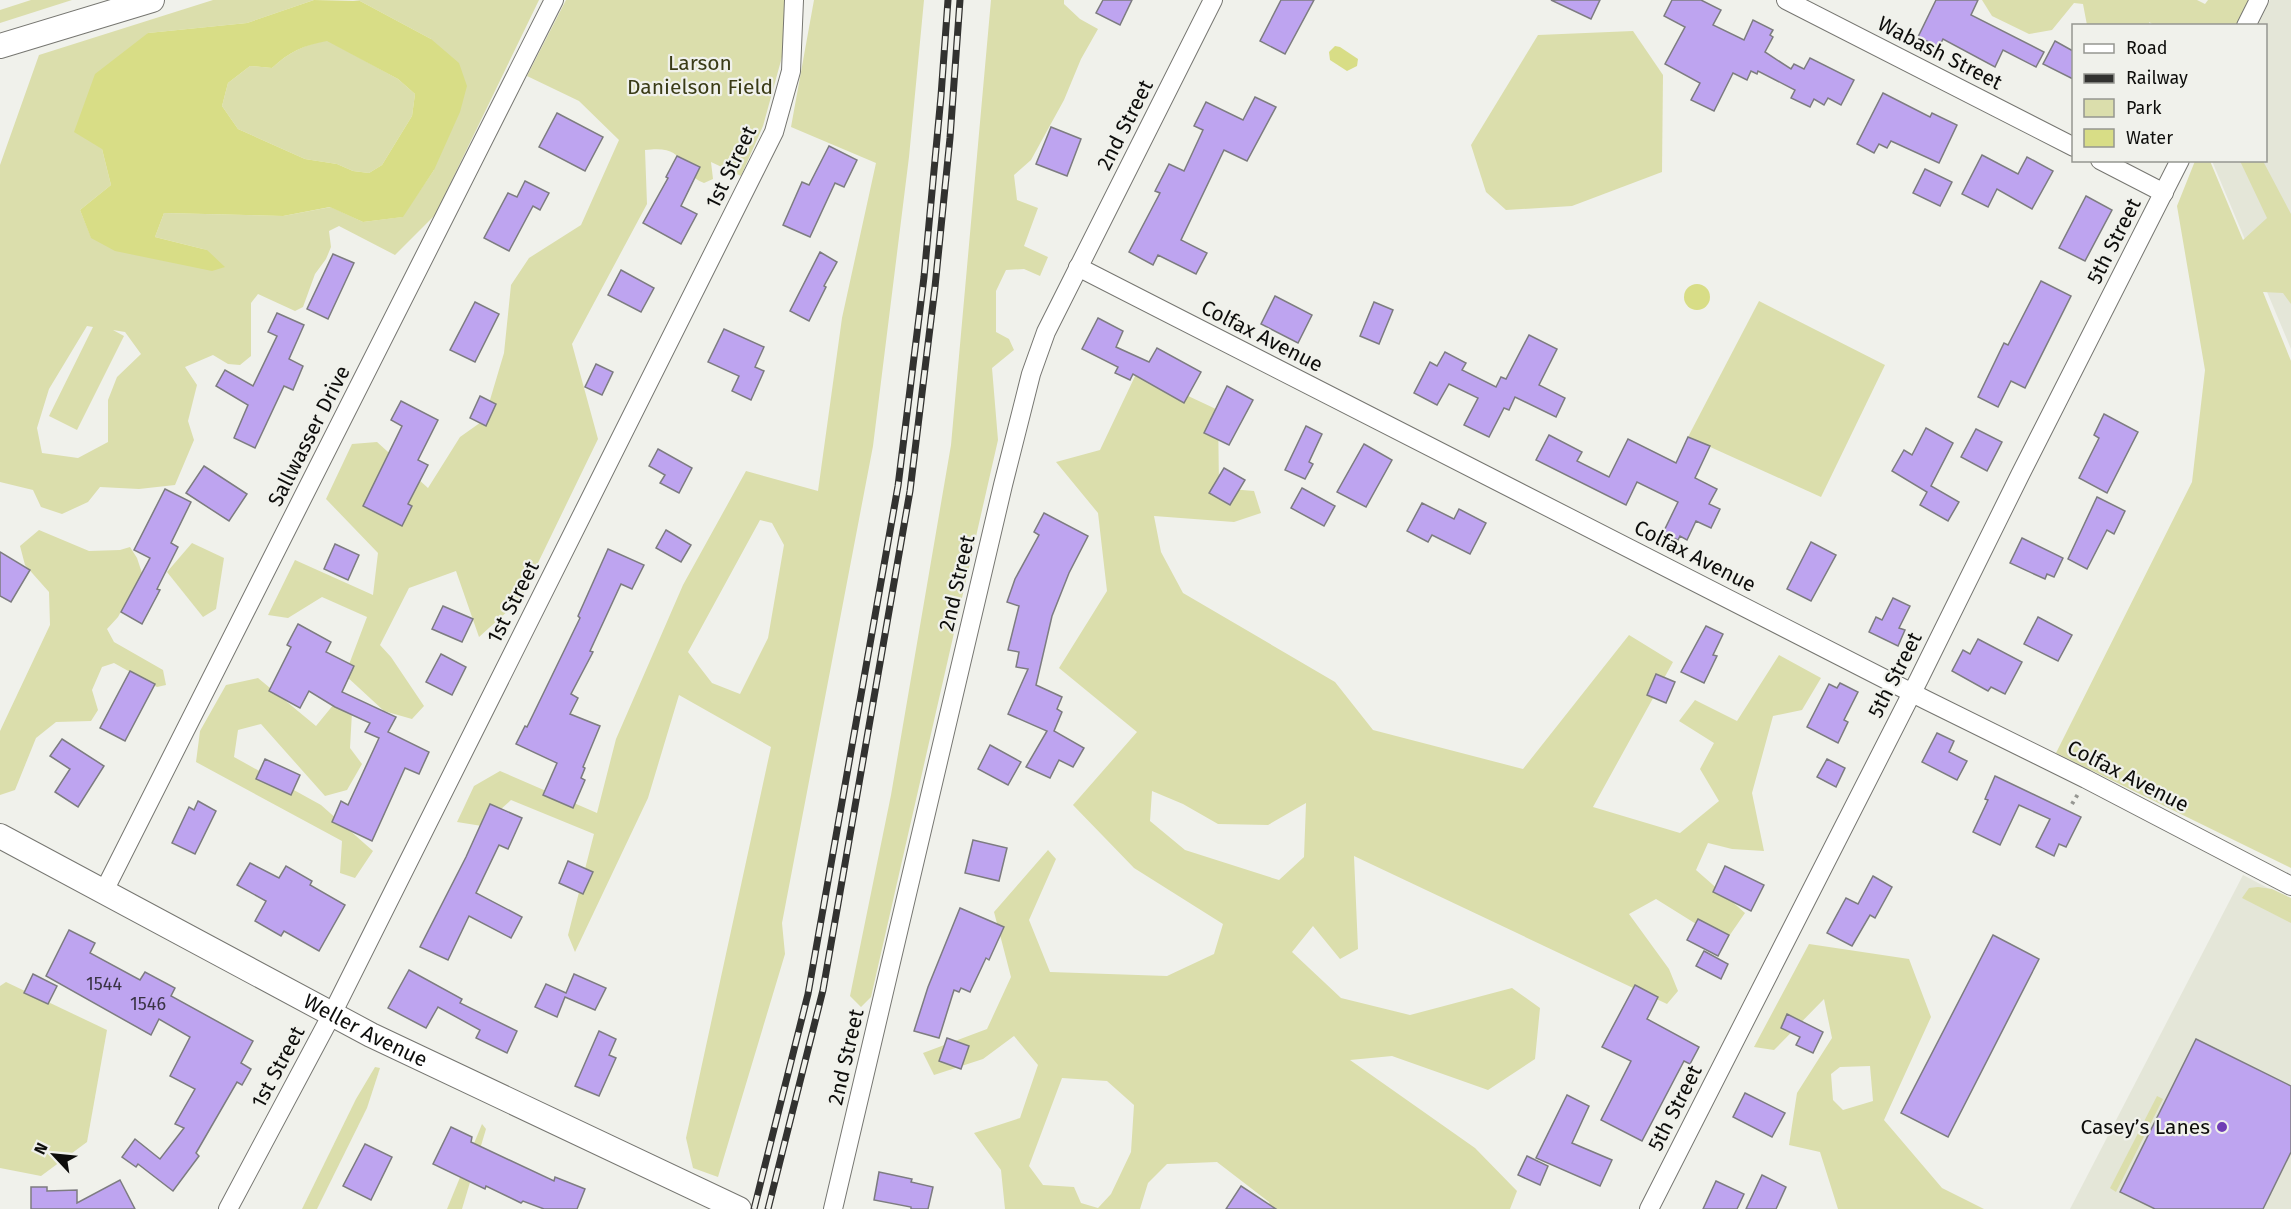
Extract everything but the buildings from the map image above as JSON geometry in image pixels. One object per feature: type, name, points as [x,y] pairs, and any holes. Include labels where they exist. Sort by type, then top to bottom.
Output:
[{"type":"street","points":[[0,46],[152,0]]},
{"type":"street","name":"Sallwasser Drive","points":[[103,893],[554,0]]},
{"type":"street","name":"1st Street","points":[[228,1209],[332,1014],[774,132],[791,71],[794,0]]},
{"type":"street","name":"2nd Street","points":[[833,1209],[1021,411],[1046,332],[1213,0]]},
{"type":"street","name":"Wabash Street","points":[[1786,0],[2072,146]]},
{"type":"street","points":[[2247,24],[2259,0]]},
{"type":"street","points":[[2104,162],[2164,193]]},
{"type":"street","name":"5th Street","points":[[1648,1209],[1912,693],[2179,162]]},
{"type":"street","name":"Colfax Avenue","points":[[1078,267],[1912,693],[2086,779],[2291,886]]},
{"type":"street","name":"Weller Avenue","points":[[0,836],[371,1035],[739,1209]]},
{"type":"shaded area","points":[[2270,0],[2291,0],[2291,349],[2212,162],[2267,162],[2267,24],[2258,24]]},
{"type":"shaded area","points":[[2243,875],[2291,900],[2291,1209],[2070,1209]]},
{"type":"green space","points":[[31,0],[72,0],[0,23],[0,10]]},
{"type":"green space","points":[[213,0],[314,0],[247,23],[148,33],[102,149],[111,185],[80,210],[91,237],[207,250],[155,237],[164,213],[283,216],[331,207],[363,222],[402,217],[434,170],[431,39],[360,1],[353,0],[539,0],[435,215],[395,255],[339,226],[329,231],[331,247],[326,259],[315,274],[303,307],[295,311],[258,294],[251,303],[251,356],[240,365],[228,364],[213,355],[185,367],[197,385],[188,421],[194,440],[175,485],[139,489],[100,487],[88,502],[62,514],[41,507],[33,490],[0,482],[0,165],[39,55]],"holes":[[[87,326],[93,327],[49,416],[77,430],[124,336],[113,330],[125,332],[141,354],[117,377],[108,400],[108,442],[78,458],[42,453],[37,428],[49,389]]]},
{"type":"green space","name":"Larson Danielson Field","points":[[566,0],[787,0],[785,46],[763,126],[741,176],[711,162],[713,179],[704,183],[695,178],[676,155],[669,151],[645,150],[647,204],[572,344],[598,439],[520,600],[479,637],[456,571],[409,588],[380,645],[391,657],[424,706],[412,719],[384,711],[345,675],[367,617],[322,597],[288,618],[268,615],[295,560],[373,595],[378,553],[326,499],[352,444],[377,442],[428,488],[460,437],[484,420],[504,353],[511,285],[529,258],[581,225],[619,140],[579,101],[527,76]]},
{"type":"green space","points":[[814,0],[924,0],[909,157],[873,446],[782,923],[785,954],[718,1177],[693,1168],[686,1138],[771,747],[679,695],[648,798],[575,952],[568,935],[594,834],[511,800],[482,826],[457,822],[474,786],[500,771],[597,813],[616,739],[683,585],[746,471],[818,491],[842,318],[876,163],[791,127]],"holes":[[[760,520],[772,523],[784,545],[768,638],[740,694],[712,683],[688,652]]]},
{"type":"green space","points":[[991,0],[1064,0],[1064,4],[1080,19],[1098,29],[1081,59],[1064,100],[1031,160],[1014,175],[1017,200],[1038,208],[1024,246],[1048,257],[1040,276],[1024,269],[1006,270],[996,291],[996,332],[1009,339],[1014,350],[992,368],[998,440],[871,997],[861,1007],[850,996],[891,795],[951,445]]},
{"type":"green space","points":[[1982,0],[2197,0],[2205,4],[2208,0],[2248,0],[2237,24],[2152,24],[2149,22],[2150,24],[2087,24],[2083,4],[2074,3],[2052,30],[2029,34],[1992,16]]},
{"type":"green space","points":[[1633,31],[1663,75],[1662,172],[1572,206],[1506,210],[1486,192],[1471,145],[1538,35]]},
{"type":"green space","points":[[327,40],[398,79],[415,94],[412,116],[382,165],[369,173],[353,171],[337,164],[305,159],[238,129],[222,106],[228,83],[250,66],[272,68],[297,50]]},
{"type":"green space","points":[[2195,162],[2210,162],[2243,240],[2267,218],[2240,162],[2264,162],[2291,214],[2291,304],[2283,293],[2263,292],[2291,361],[2291,868],[2056,753],[2192,482],[2205,370],[2177,206]]},
{"type":"green space","points":[[1759,301],[1885,365],[1821,497],[1688,437]]},
{"type":"green space","points":[[1137,372],[1218,410],[1219,488],[1254,491],[1261,513],[1234,522],[1154,516],[1161,552],[1183,593],[1335,682],[1373,730],[1523,769],[1629,635],[1673,662],[1593,807],[1680,833],[1719,801],[1700,769],[1714,743],[1679,721],[1695,700],[1737,721],[1779,655],[1821,678],[1802,710],[1773,716],[1752,793],[1764,851],[1732,849],[1708,843],[1696,870],[1745,913],[1725,942],[1656,899],[1629,914],[1669,969],[1678,991],[1667,1004],[1354,856],[1358,949],[1340,959],[1313,926],[1292,952],[1341,998],[1410,1015],[1512,988],[1540,1008],[1535,1059],[1488,1090],[1392,1056],[1350,1060],[1475,1148],[1517,1191],[1510,1209],[1271,1209],[1269,1202],[1217,1162],[1167,1164],[1148,1183],[1140,1209],[1005,1209],[1001,1170],[974,1133],[1020,1118],[1038,1065],[1014,1036],[983,1059],[934,1075],[923,1053],[987,1029],[1011,977],[994,912],[1048,850],[1056,859],[1029,920],[1050,972],[1167,976],[1214,954],[1223,924],[1134,868],[1073,805],[1137,732],[1059,668],[1107,591],[1098,513],[1056,462],[1100,450]],"holes":[[[1152,791],[1183,804],[1218,824],[1268,825],[1306,803],[1304,857],[1279,880],[1185,850],[1150,821]],[[1062,1078],[1107,1081],[1134,1105],[1131,1152],[1111,1194],[1098,1208],[1081,1203],[1074,1187],[1043,1185],[1029,1166]]]},
{"type":"green space","points":[[39,530],[89,551],[120,550],[130,547],[142,573],[118,617],[107,629],[114,642],[163,670],[166,685],[157,687],[114,663],[102,667],[92,690],[98,710],[91,721],[56,722],[36,738],[15,790],[0,795],[0,731],[50,625],[49,592],[25,565],[20,546]]},
{"type":"green space","points":[[192,543],[224,558],[216,609],[203,617],[167,572]]},
{"type":"green space","points":[[258,678],[316,726],[334,704],[352,712],[350,748],[362,764],[347,790],[325,796],[261,724],[238,730],[234,757],[321,805],[373,851],[355,878],[340,873],[342,841],[196,762],[200,731],[226,685]]},
{"type":"green space","points":[[2249,888],[2272,889],[2291,898],[2291,923],[2242,898]]},
{"type":"green space","points":[[1809,944],[1909,959],[1931,1017],[1884,1120],[1942,1188],[1984,1209],[1838,1209],[1820,1152],[1789,1145],[1797,1093],[1832,1038],[1824,999],[1774,1050],[1754,1047]],"holes":[[[1870,1066],[1873,1101],[1843,1110],[1833,1100],[1831,1074],[1840,1067]]]},
{"type":"green space","points":[[6,982],[107,1030],[87,1142],[41,1176],[0,1168],[0,986]]},
{"type":"green space","points":[[375,1067],[380,1068],[367,1108],[317,1209],[302,1209],[356,1099]]},
{"type":"green space","points":[[2157,1096],[2163,1099],[2116,1192],[2110,1188]]},
{"type":"green space","points":[[482,1124],[486,1129],[462,1209],[447,1209]]},
{"type":"water","points":[[314,0],[360,1],[431,39],[459,63],[467,86],[460,112],[434,170],[403,217],[363,222],[330,207],[283,216],[164,213],[155,237],[207,250],[225,267],[212,271],[115,251],[91,238],[80,210],[111,185],[102,149],[74,132],[95,74],[148,33],[247,23]],"holes":[[[327,41],[398,79],[415,94],[412,116],[382,165],[369,173],[353,171],[337,164],[305,159],[238,129],[222,106],[228,83],[250,66],[272,68],[297,50]]]},
{"type":"water","points":[[1335,46],[1358,59],[1357,66],[1347,71],[1330,60],[1329,52]]},
{"type":"water","points":[[1697,284],[1706,288],[1710,297],[1706,306],[1697,310],[1688,306],[1684,297],[1688,288]]},
{"type":"railway","points":[[754,1209],[808,994],[898,486],[924,277],[948,0]]},
{"type":"railway","points":[[768,1209],[823,990],[910,491],[935,287],[950,138],[960,0]]},
{"type":"place","name":"Casey’s Lanes","points":[[2222,1127]]}]
